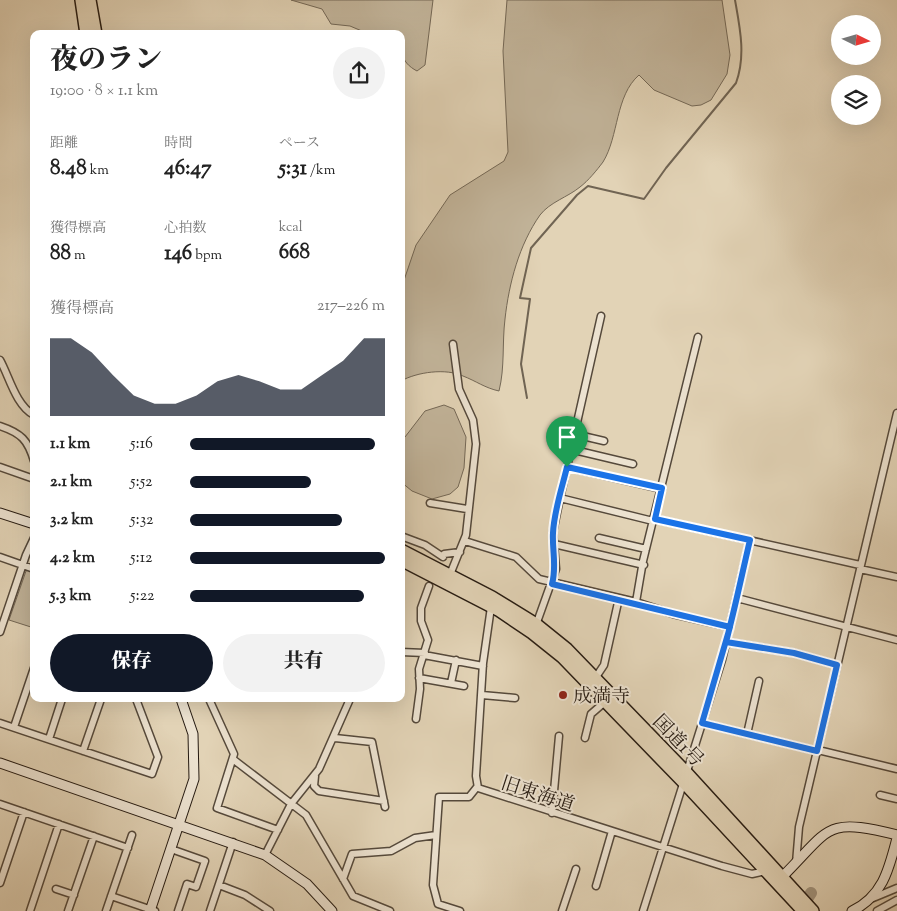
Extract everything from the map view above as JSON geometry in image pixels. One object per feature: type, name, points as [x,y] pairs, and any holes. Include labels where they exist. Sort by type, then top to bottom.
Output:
[{"type":"highway","points":[[81,0],[85,30]]},
{"type":"highway","points":[[90,0],[95,30]]},
{"type":"highway","name":"国道1号","points":[[405,552],[491,607],[534,629],[783,876],[802,911]]},
{"type":"highway","name":"国道1号","points":[[405,562],[492,597],[596,677],[766,871],[814,911]]},
{"type":"street","points":[[534,629],[556,569],[553,532],[601,316]]},
{"type":"street","points":[[636,602],[646,549],[698,337]]},
{"type":"street","points":[[449,579],[465,541],[476,432],[473,420],[459,389],[453,344]]},
{"type":"street","points":[[0,360],[20,399],[30,414]]},
{"type":"street","points":[[796,863],[799,826],[897,413]]},
{"type":"street","points":[[0,426],[10,429],[29,443],[30,447]]},
{"type":"street","points":[[574,434],[604,441]]},
{"type":"street","points":[[570,449],[633,464]]},
{"type":"street","points":[[0,467],[30,478]]},
{"type":"street","points":[[567,467],[662,488]]},
{"type":"street","points":[[560,498],[750,540],[897,577]]},
{"type":"street","points":[[430,503],[467,509]]},
{"type":"street","points":[[0,513],[30,523]]},
{"type":"street","points":[[405,537],[419,542],[441,560],[444,554],[460,552]]},
{"type":"street","points":[[599,538],[646,549]]},
{"type":"street","points":[[643,911],[726,642],[750,540]]},
{"type":"street","points":[[465,541],[516,557],[536,577],[552,584],[636,602],[674,614],[730,627]]},
{"type":"street","points":[[554,544],[644,565]]},
{"type":"street","points":[[0,632],[30,548]]},
{"type":"street","points":[[0,558],[30,568]]},
{"type":"street","points":[[416,719],[420,678],[419,669],[428,640],[420,618],[422,604],[429,586]]},
{"type":"street","points":[[596,677],[604,665],[619,598]]},
{"type":"street","points":[[737,598],[897,640]]},
{"type":"street","name":"旧東海道","points":[[491,607],[483,666],[477,787],[661,848],[752,874],[766,871]]},
{"type":"street","points":[[726,642],[794,653],[837,665]]},
{"type":"street","points":[[405,652],[424,654],[483,666]]},
{"type":"street","points":[[451,683],[456,660]]},
{"type":"street","points":[[420,678],[464,686]]},
{"type":"street","points":[[14,727],[30,680]]},
{"type":"street","points":[[747,734],[759,681]]},
{"type":"street","points":[[482,695],[515,698]]},
{"type":"street","points":[[585,738],[591,714],[606,701]]},
{"type":"street","points":[[48,739],[61,702]]},
{"type":"street","points":[[84,751],[100,702]]},
{"type":"street","points":[[0,722],[152,774],[158,757],[138,702]]},
{"type":"street","points":[[112,896],[152,911],[192,787],[195,759],[193,734],[182,702]]},
{"type":"street","points":[[210,702],[234,754],[234,760],[217,808],[278,830]]},
{"type":"street","points":[[264,855],[292,804],[315,776],[335,738],[349,702]]},
{"type":"street","points":[[702,723],[897,768]]},
{"type":"street","points":[[552,813],[559,736]]},
{"type":"street","points":[[315,776],[314,786],[319,791],[385,804],[372,742],[335,738]]},
{"type":"street","points":[[234,760],[306,816],[353,896],[390,911]]},
{"type":"street","points":[[0,763],[232,842],[264,855],[307,884],[332,911]]},
{"type":"street","points":[[455,910],[440,905],[436,900],[433,884],[439,797],[469,797],[477,787]]},
{"type":"street","points":[[880,795],[897,799]]},
{"type":"street","points":[[0,804],[128,848]]},
{"type":"street","points":[[0,884],[24,812]]},
{"type":"street","points":[[30,911],[59,824]]},
{"type":"street","points":[[783,876],[821,835],[839,827],[858,826],[897,837],[883,885],[872,898]]},
{"type":"street","points":[[596,886],[612,831]]},
{"type":"street","points":[[106,911],[132,835]]},
{"type":"street","points":[[343,879],[352,854],[392,851],[415,838],[436,835]]},
{"type":"street","points":[[68,911],[94,836]]},
{"type":"street","points":[[210,911],[232,842]]},
{"type":"street","points":[[171,849],[205,861],[196,887],[188,884],[178,911]]},
{"type":"street","points":[[562,911],[576,869]]},
{"type":"street","points":[[219,885],[244,894],[270,911]]},
{"type":"street","points":[[852,911],[872,898],[897,888]]},
{"type":"street","points":[[56,889],[74,895]]},
{"type":"street","points":[[877,911],[897,900]]},
{"type":"shaded area","points":[[291,0],[433,0],[425,65],[417,71],[405,61],[405,30],[360,30],[350,26],[331,24],[322,9]]},
{"type":"shaded area","points":[[507,0],[722,0],[730,55],[727,74],[711,100],[701,105],[692,106],[654,90],[639,75],[631,84],[621,105],[612,140],[603,162],[583,185],[554,203],[540,215],[526,239],[512,278],[505,319],[499,391],[448,372],[423,373],[405,379],[405,277],[416,245],[450,195],[504,161],[508,152],[503,51]]},
{"type":"shaded area","points":[[444,405],[454,409],[466,437],[464,468],[458,487],[450,494],[432,499],[412,491],[405,485],[405,437],[425,411]]},
{"type":"shaded area","points":[[30,569],[30,627],[9,620],[26,571]]},
{"type":"waterway","points":[[527,398],[521,364],[530,299],[520,298],[531,248],[577,195],[588,186],[644,199],[666,168],[736,83],[741,63],[741,52],[735,0]]},
{"type":"waterway","points":[[799,911],[811,893]]},
{"type":"place","name":"成満寺","points":[[563,695]]},
{"type":"route","points":[[567,467],[553,532],[554,544],[552,546],[556,569],[552,584],[636,602],[674,614],[730,627],[722,660],[702,723],[817,751],[837,665],[794,653],[779,652],[750,646],[726,642],[730,627],[737,598],[750,540],[655,519],[662,488],[567,467]]}]
